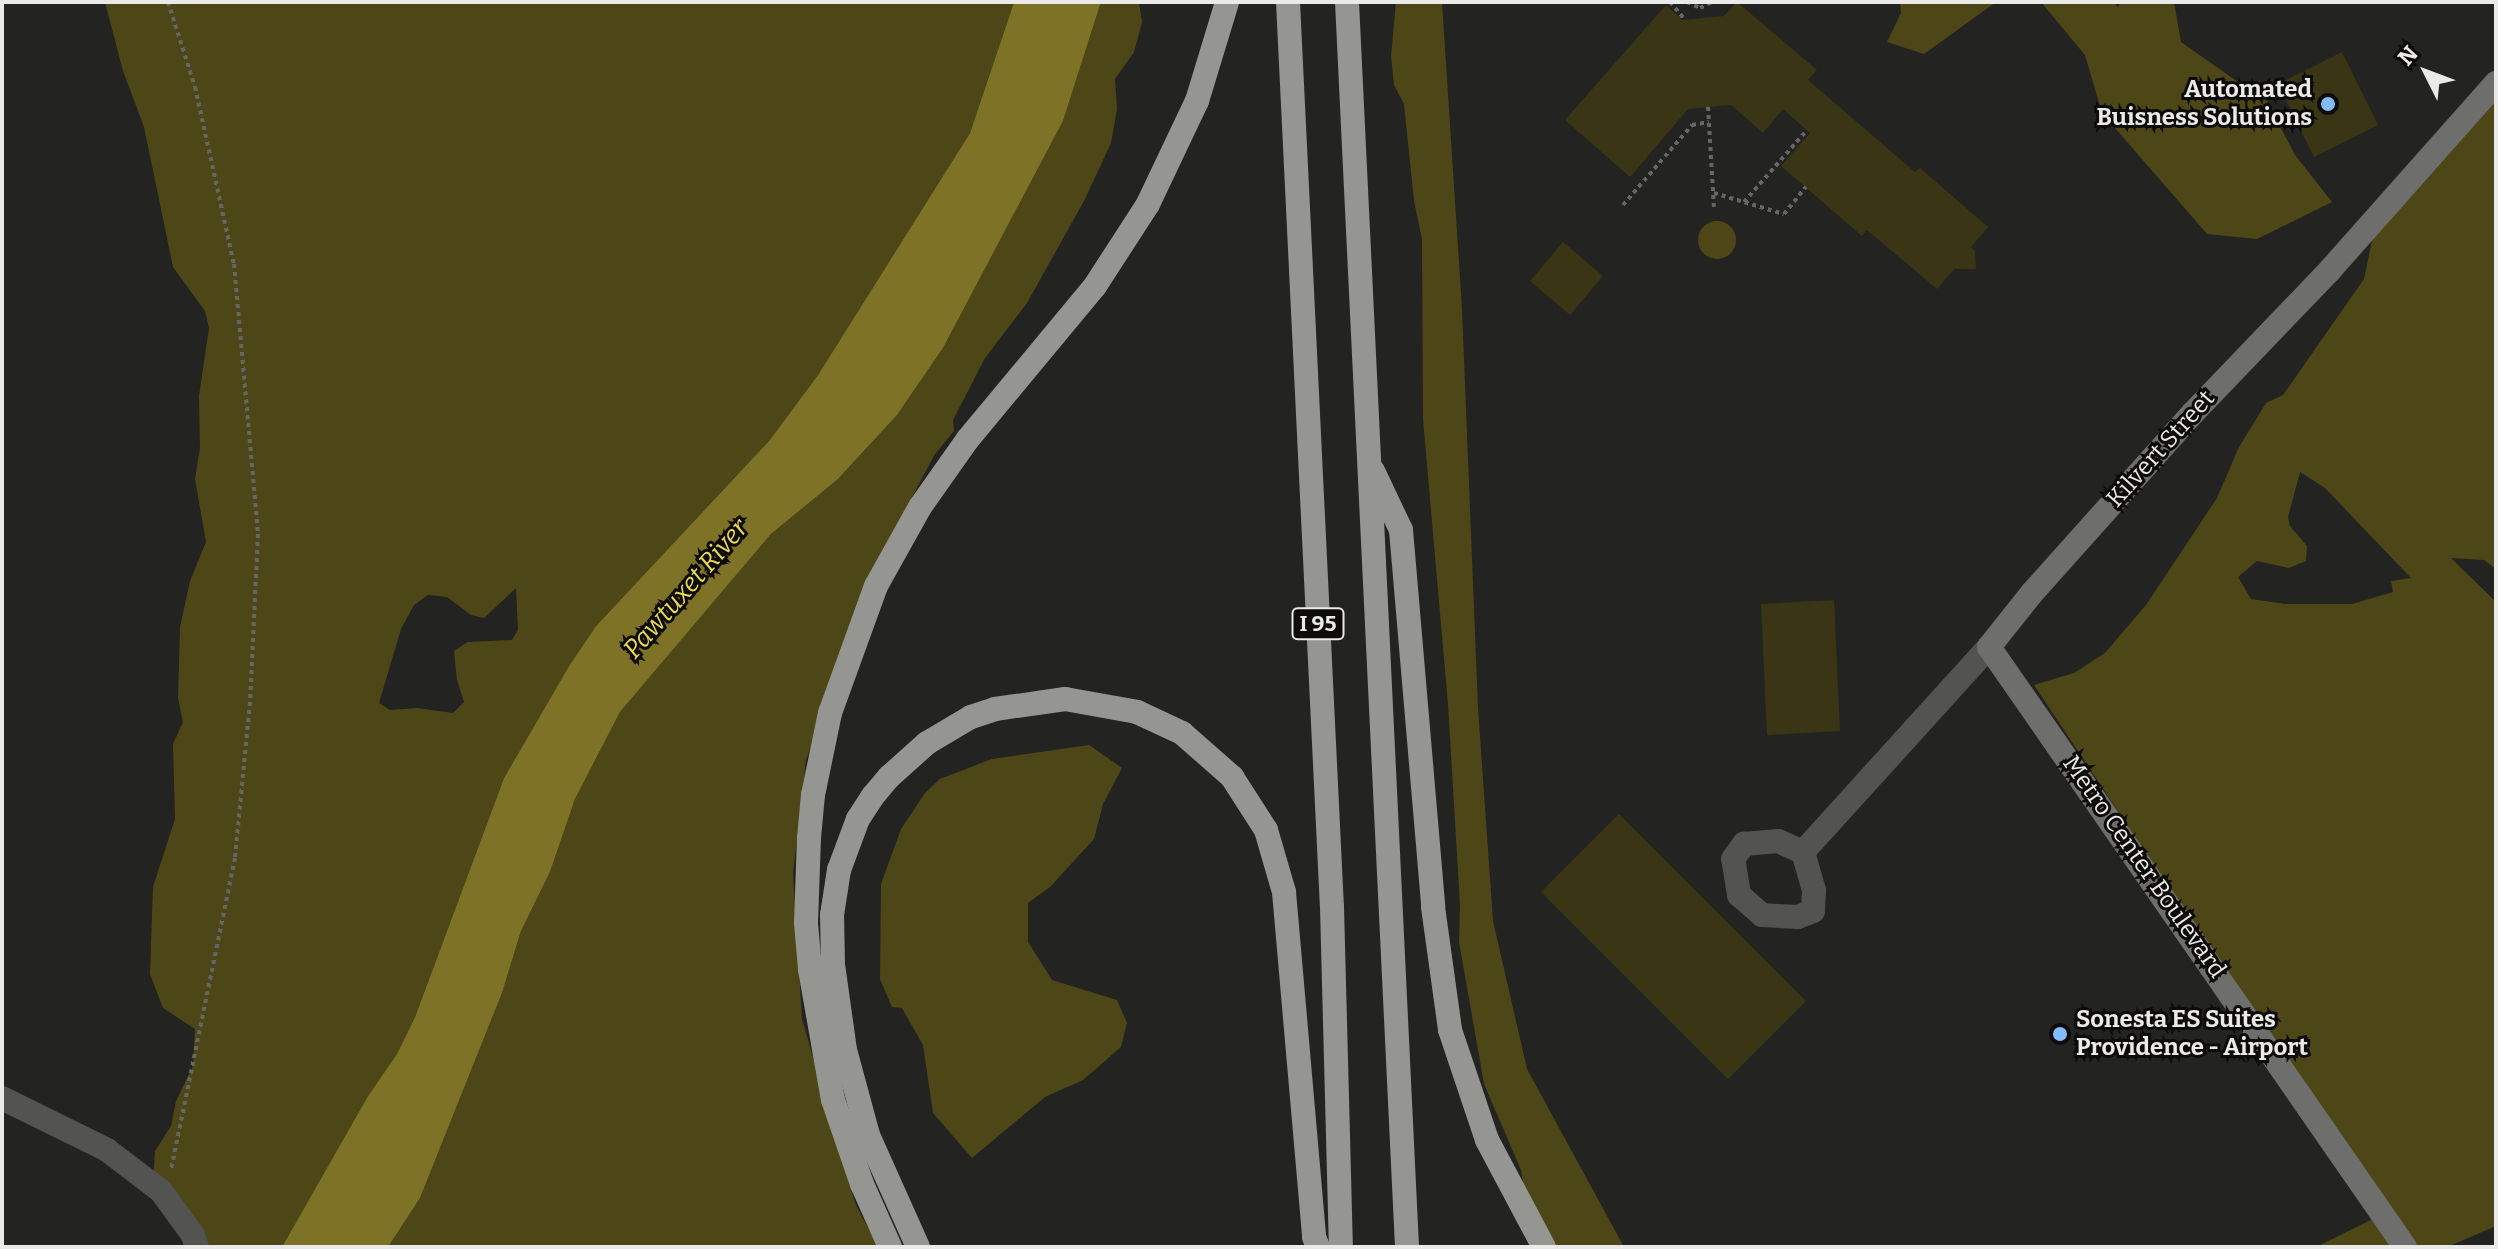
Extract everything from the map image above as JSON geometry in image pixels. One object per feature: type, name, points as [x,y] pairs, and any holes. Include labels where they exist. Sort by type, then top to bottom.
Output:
[{"type":"highway","points":[[890,1247],[862,1184],[833,1100],[810,969],[806,923],[808,850],[813,795],[830,713],[876,586],[920,507],[968,439],[1095,286],[1148,204],[1197,101],[1227,2]]},
{"type":"highway","name":"I 95","points":[[1288,2],[1332,907],[1341,1247]]},
{"type":"highway","name":"I 95","points":[[1347,2],[1407,1247]]},
{"type":"highway","points":[[1368,461],[1401,530],[1433,907],[1450,1030],[1487,1140],[1544,1247]]},
{"type":"highway","points":[[918,1247],[868,1135],[845,1050],[833,965],[832,915],[839,870],[858,819],[873,796],[927,743],[971,717],[995,709],[1065,699],[1126,709],[1182,733],[1232,777],[1266,830],[1284,892],[1314,1237],[1318,1247]]},
{"type":"street","name":"Kilvert Street","points":[[1803,852],[1989,647],[2032,593],[2201,404],[2330,270],[2496,83]]},
{"type":"street","name":"Metro Center Boulevard","points":[[1989,647],[2405,1247]]},
{"type":"street","points":[[2,1098],[107,1150],[161,1191],[193,1235],[197,1247]]},
{"type":"path","points":[[168,2],[195,87],[234,264],[258,534],[250,702],[235,858],[173,1166]]},
{"type":"path","points":[[1670,2],[1685,20]]},
{"type":"path","points":[[1687,2],[1700,8]]},
{"type":"path","points":[[1700,8],[1712,2]]},
{"type":"path","points":[[1700,8],[1701,18]]},
{"type":"path","points":[[1708,107],[1714,207]]},
{"type":"path","points":[[1623,205],[1692,125],[1709,122]]},
{"type":"path","points":[[1744,202],[1807,130]]},
{"type":"path","points":[[1714,193],[1784,214],[1806,187]]},
{"type":"shaded area","points":[[105,2],[1014,2],[970,133],[818,375],[769,441],[596,626],[569,666],[504,778],[415,1017],[397,1054],[368,1096],[282,1247],[197,1247],[153,1184],[155,1151],[171,1126],[176,1101],[193,1066],[195,1029],[163,1008],[150,974],[153,887],[175,819],[173,744],[183,722],[178,698],[180,627],[190,581],[206,542],[195,479],[200,448],[199,396],[209,328],[205,311],[173,267],[144,127],[123,71]],"holes":[[[516,588],[518,630],[512,640],[468,642],[454,651],[457,680],[464,702],[453,713],[417,708],[390,710],[379,703],[401,629],[414,605],[428,595],[447,597],[471,615],[484,618]]]},
{"type":"shaded area","points":[[1101,2],[1139,2],[1142,22],[1134,52],[1115,79],[1117,109],[1111,143],[1084,201],[1027,303],[985,358],[953,420],[954,431],[935,454],[866,583],[806,760],[793,874],[802,1019],[855,1203],[878,1247],[388,1247],[420,1198],[502,993],[521,931],[550,872],[575,799],[620,712],[771,534],[838,479],[897,415],[943,348],[1063,121]]},
{"type":"shaded area","points":[[1396,2],[1442,2],[1462,309],[1478,708],[1493,921],[1527,1069],[1624,1247],[1557,1247],[1542,1235],[1525,1196],[1521,1170],[1484,1084],[1459,942],[1460,905],[1448,704],[1423,419],[1422,239],[1414,201],[1404,104],[1394,85],[1391,56]]},
{"type":"shaded area","points":[[1900,2],[1996,2],[1924,54],[1887,42],[1901,13]]},
{"type":"shaded area","points":[[2041,2],[2113,2],[2118,7],[2121,2],[2174,2],[2181,42],[2238,82],[2260,81],[2262,92],[2295,155],[2332,202],[2257,239],[2207,234],[2102,113],[2085,55]]},
{"type":"shaded area","points":[[2496,89],[2496,569],[2484,560],[2451,558],[2496,602],[2496,1226],[2447,1247],[2316,1247],[2385,1213],[2034,685],[2074,673],[2105,653],[2146,605],[2217,498],[2239,447],[2266,403],[2283,395],[2364,279],[2373,236]],"holes":[[[2300,472],[2325,488],[2411,578],[2391,581],[2393,592],[2352,604],[2285,604],[2251,599],[2238,577],[2257,561],[2289,568],[2306,561],[2307,546],[2290,526],[2288,517]]]},
{"type":"shaded area","points":[[1717,221],[1730,227],[1736,240],[1730,253],[1717,259],[1704,253],[1698,240],[1704,227]]},
{"type":"shaded area","points":[[1089,745],[1122,768],[1103,804],[1094,839],[1050,887],[1028,903],[1028,942],[1052,980],[1117,1000],[1127,1023],[1121,1047],[1083,1080],[1045,1097],[972,1158],[933,1113],[923,1045],[902,1008],[892,1007],[880,979],[881,884],[901,829],[925,793],[940,779],[992,759]]},
{"type":"water","name":"Pawtuxet River","points":[[1014,2],[1101,2],[1063,121],[943,348],[897,415],[838,479],[771,534],[620,712],[575,799],[550,872],[521,931],[502,993],[420,1198],[388,1247],[282,1247],[368,1096],[397,1054],[415,1017],[504,778],[569,666],[596,626],[769,441],[818,375],[970,133]]},
{"type":"building","points":[[1737,2],[1817,70],[1808,80],[1915,172],[1920,168],[1988,227],[1971,247],[1975,251],[1976,269],[1954,269],[1937,289],[1867,230],[1862,236],[1781,166],[1810,133],[1783,109],[1763,133],[1731,105],[1688,109],[1630,177],[1565,120],[1666,5],[1682,20],[1724,16]]},
{"type":"building","name":"Automated Buisness Solutions","points":[[2342,52],[2378,125],[2314,157],[2278,84]]},
{"type":"building","points":[[1563,242],[1603,276],[1570,315],[1530,281]]},
{"type":"building","points":[[1834,600],[1840,731],[1767,735],[1761,604]]},
{"type":"building","points":[[1619,814],[1806,1001],[1728,1079],[1541,892]]},
{"type":"place","name":"Automated Buisness Solutions","points":[[2328,104]]},
{"type":"place","name":"Sonesta ES Suites Providence - Airport","points":[[2060,1034]]}]
